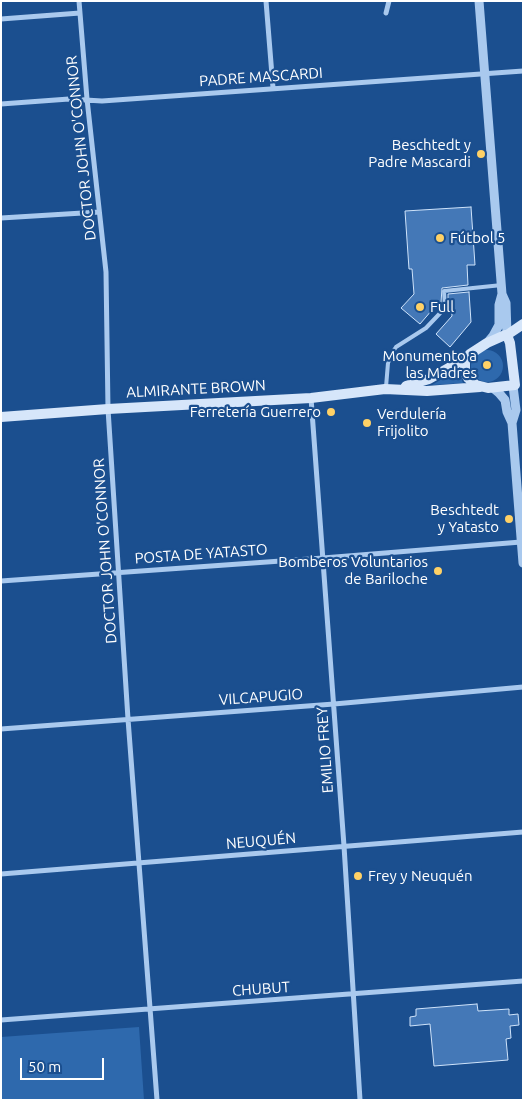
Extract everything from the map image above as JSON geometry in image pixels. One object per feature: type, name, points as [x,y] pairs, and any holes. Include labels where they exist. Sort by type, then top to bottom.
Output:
[{"type":"main road","points":[[508,338],[523,324]]},
{"type":"main road","points":[[508,338],[513,338],[523,331]]},
{"type":"main road","name":"ALMIRANTE BROWN","points":[[1,417],[311,398],[389,389],[429,379],[468,357],[487,343],[508,338]]},
{"type":"main road","points":[[508,338],[517,385]]},
{"type":"main road","points":[[468,357],[464,364],[465,373],[472,382],[480,387]]},
{"type":"main road","name":"ALMIRANTE BROWN","points":[[389,389],[427,391],[517,385]]},
{"type":"street","name":"DOCTOR JOHN O'CONNOR","points":[[79,1],[87,99],[106,272],[108,409],[128,719],[157,1100]]},
{"type":"street","points":[[266,1],[273,88]]},
{"type":"street","points":[[386,13],[389,1]]},
{"type":"street","points":[[479,1],[502,289],[506,304],[508,338]]},
{"type":"street","points":[[1,19],[80,13]]},
{"type":"street","name":"PADRE MASCARDI","points":[[1,104],[69,99],[102,101],[523,71]]},
{"type":"street","points":[[1,218],[99,212]]},
{"type":"street","points":[[487,343],[499,325],[499,305],[502,289]]},
{"type":"street","points":[[514,367],[523,374]]},
{"type":"street","points":[[512,423],[516,410],[517,385]]},
{"type":"street","points":[[493,388],[505,400],[507,412],[512,423],[523,563]]},
{"type":"street","name":"EMILIO FREY","points":[[311,398],[324,558],[360,1100]]},
{"type":"street","name":"POSTA DE YATASTO","points":[[1,581],[521,542]]},
{"type":"street","name":"VILCAPUGIO","points":[[1,729],[334,704],[523,687]]},
{"type":"street","name":"NEUQUÉN","points":[[1,874],[523,832]]},
{"type":"street","name":"CHUBUT","points":[[1,1020],[523,981]]},
{"type":"lane","points":[[389,389],[388,363],[392,353],[396,347],[426,328],[445,308],[444,291],[502,289]]},
{"type":"shaded area","points":[[487,350],[493,351],[498,355],[502,360],[502,372],[498,377],[493,381],[487,382],[481,381],[476,377],[472,372],[471,366],[472,360],[476,355],[481,351]]},
{"type":"shaded area","points":[[458,369],[463,383],[432,385],[442,379]]},
{"type":"shaded area","points":[[139,1027],[144,1100],[1,1100],[1,1037]]},
{"type":"building","name":"Fútbol 5","points":[[471,207],[475,265],[467,265],[468,285],[442,288],[441,303],[438,303],[420,324],[401,308],[414,294],[412,269],[409,269],[405,211]]},
{"type":"building","points":[[469,292],[471,322],[450,347],[436,334],[452,316],[451,302],[448,302],[448,294]]},
{"type":"building","points":[[477,1004],[478,1011],[509,1009],[509,1015],[518,1014],[519,1025],[510,1026],[511,1038],[506,1039],[508,1060],[434,1066],[430,1024],[410,1026],[410,1017],[416,1016],[416,1009]]},
{"type":"place","name":"Beschtedt y Padre Mascardi","points":[[481,154]]},
{"type":"place","name":"Fútbol 5","points":[[440,238]]},
{"type":"place","name":"Full","points":[[420,307]]},
{"type":"place","name":"Monumento a las Madres","points":[[487,365]]},
{"type":"place","name":"Ferretería Guerrero","points":[[331,412]]},
{"type":"place","name":"Verdulería Frijolito","points":[[367,423]]},
{"type":"place","name":"Beschtedt y Yatasto","points":[[509,519]]},
{"type":"place","name":"Bomberos Voluntarios de Bariloche","points":[[438,571]]},
{"type":"place","name":"Frey y Neuquén","points":[[358,876]]}]
